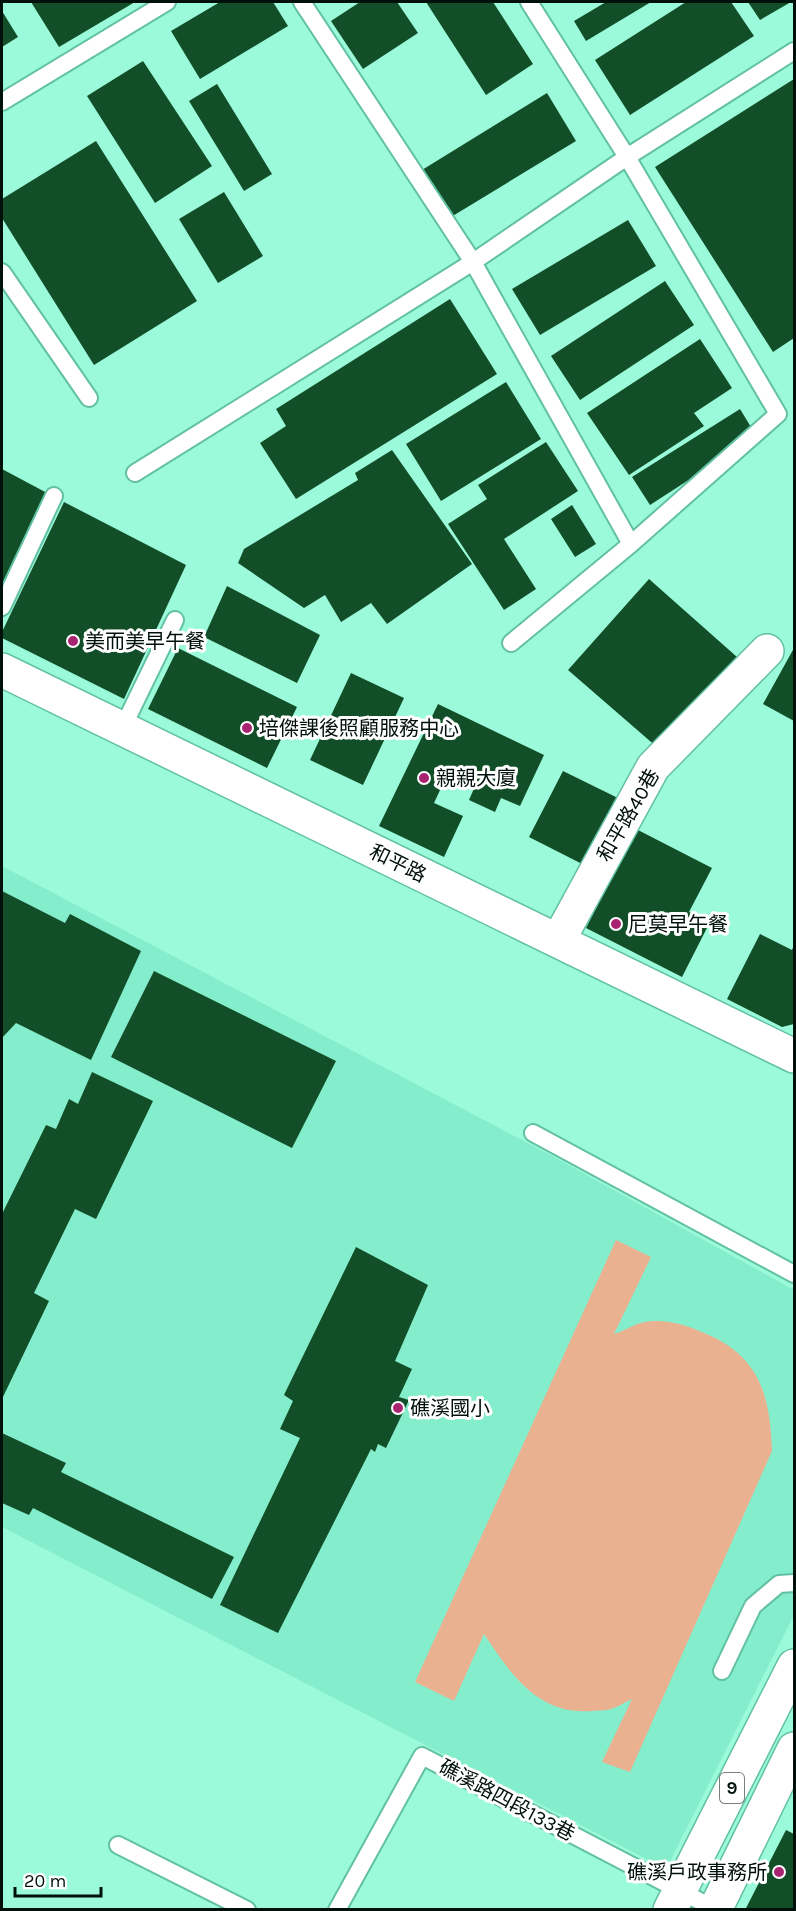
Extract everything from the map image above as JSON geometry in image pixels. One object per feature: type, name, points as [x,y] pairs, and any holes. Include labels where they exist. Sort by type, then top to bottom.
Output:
[{"type":"street","name":"和平路40巷","points":[[558,941],[652,767],[767,651]]},
{"type":"street","name":"和平路","points":[[2,670],[795,1056]]},
{"type":"street","name":"9","points":[[675,1900],[795,1666]]},
{"type":"street","name":"9","points":[[715,1909],[795,1749]]},
{"type":"lane","points":[[2,102],[167,2]]},
{"type":"lane","points":[[302,2],[473,262],[631,544]]},
{"type":"lane","points":[[511,643],[631,544],[778,414],[627,157],[529,2]]},
{"type":"lane","points":[[135,473],[473,262],[627,157],[795,51]]},
{"type":"lane","points":[[2,272],[89,398]]},
{"type":"lane","points":[[2,606],[54,496]]},
{"type":"lane","points":[[122,729],[175,620]]},
{"type":"lane","points":[[533,1133],[795,1274]]},
{"type":"lane","points":[[722,1671],[753,1606],[778,1584],[795,1583]]},
{"type":"lane","name":"礁溪路四段133巷","points":[[337,1910],[422,1756],[675,1900],[715,1909]]},
{"type":"lane","points":[[118,1845],[247,1910]]},
{"type":"shaded area","name":"礁溪國小","points":[[2,866],[558,1159],[794,1290],[794,1615],[666,1869],[2,1527]]},
{"type":"shaded area","points":[[616,1240],[651,1257],[614,1334],[641,1323],[666,1322],[699,1331],[719,1340],[735,1351],[757,1377],[764,1393],[771,1430],[772,1451],[630,1772],[602,1762],[632,1699],[604,1710],[573,1710],[556,1706],[541,1699],[516,1677],[484,1634],[454,1701],[415,1682]]},
{"type":"building","points":[[31,2],[135,2],[59,47]]},
{"type":"building","points":[[220,2],[273,2],[288,26],[200,79],[171,31]]},
{"type":"building","points":[[360,2],[397,2],[418,33],[363,69],[331,21]]},
{"type":"building","points":[[426,2],[493,2],[533,64],[486,95]]},
{"type":"building","points":[[606,2],[651,2],[586,41],[574,21]]},
{"type":"building","points":[[686,2],[731,2],[754,36],[630,115],[595,60]]},
{"type":"building","points":[[748,2],[791,2],[760,20]]},
{"type":"building","points":[[2,11],[18,37],[2,47]]},
{"type":"building","points":[[143,61],[212,166],[155,203],[87,96]]},
{"type":"building","points":[[794,79],[794,338],[773,352],[655,167]]},
{"type":"building","points":[[217,84],[272,174],[244,191],[189,101]]},
{"type":"building","points":[[547,93],[576,141],[451,217],[422,170]]},
{"type":"building","points":[[96,141],[197,301],[94,365],[2,218],[2,199]]},
{"type":"building","points":[[224,192],[263,256],[218,283],[179,219]]},
{"type":"building","points":[[628,220],[656,266],[540,335],[512,289]]},
{"type":"building","points":[[665,281],[694,325],[580,400],[551,356]]},
{"type":"building","points":[[450,299],[497,374],[296,499],[260,443],[286,426],[276,409]]},
{"type":"building","points":[[700,339],[732,388],[694,413],[704,426],[629,475],[587,413]]},
{"type":"building","points":[[506,382],[541,439],[441,501],[406,444]]},
{"type":"building","points":[[740,409],[754,432],[718,461],[650,505],[632,477]]},
{"type":"building","points":[[546,442],[578,491],[504,539],[536,589],[504,610],[448,524],[487,499],[478,485]]},
{"type":"building","points":[[392,450],[472,564],[387,624],[371,603],[341,622],[325,595],[304,608],[238,563],[244,549],[358,480],[355,473]]},
{"type":"building","points":[[2,469],[47,493],[2,586]]},
{"type":"building","points":[[64,502],[186,565],[124,699],[2,638],[2,632]]},
{"type":"building","points":[[572,505],[596,544],[575,557],[551,519]]},
{"type":"building","points":[[649,579],[737,657],[658,748],[568,670]]},
{"type":"building","points":[[227,586],[320,635],[297,683],[204,637]]},
{"type":"building","points":[[178,648],[297,707],[267,768],[148,709]]},
{"type":"building","points":[[794,648],[794,721],[763,704]]},
{"type":"building","points":[[351,673],[404,698],[363,785],[310,760]]},
{"type":"building","name":"親親大廈","points":[[438,704],[544,755],[520,806],[501,798],[495,812],[469,800],[476,784],[449,771],[434,803],[463,816],[444,857],[379,826]]},
{"type":"building","points":[[563,771],[624,801],[590,868],[529,837]]},
{"type":"building","points":[[636,829],[712,868],[689,912],[710,922],[682,977],[586,928]]},
{"type":"building","points":[[2,891],[65,923],[70,914],[141,951],[91,1060],[16,1023],[2,1038]]},
{"type":"building","points":[[760,934],[792,950],[794,945],[794,1024],[782,1027],[727,999]]},
{"type":"building","points":[[154,971],[336,1061],[292,1148],[111,1057]]},
{"type":"building","points":[[92,1072],[153,1101],[96,1219],[75,1209],[34,1293],[49,1301],[2,1399],[2,1214],[46,1125],[56,1129],[69,1099],[78,1104]]},
{"type":"building","points":[[356,1247],[428,1285],[395,1361],[412,1369],[399,1397],[409,1400],[386,1448],[378,1444],[375,1452],[371,1449],[278,1633],[220,1605],[300,1438],[280,1429],[293,1401],[284,1395]]},
{"type":"building","points":[[2,1433],[66,1463],[61,1472],[234,1557],[212,1599],[33,1508],[29,1515],[2,1503]]},
{"type":"building","name":"礁溪戶政事務所","points":[[786,1830],[794,1834],[794,1910],[745,1910]]},
{"type":"place","name":"美而美早午餐","points":[[73,641]]},
{"type":"place","name":"培傑課後照顧服務中心","points":[[247,728]]},
{"type":"place","name":"親親大廈","points":[[424,778]]},
{"type":"place","name":"尼莫早午餐","points":[[616,924]]},
{"type":"place","name":"礁溪國小","points":[[398,1408]]},
{"type":"place","name":"礁溪戶政事務所","points":[[779,1872]]}]
